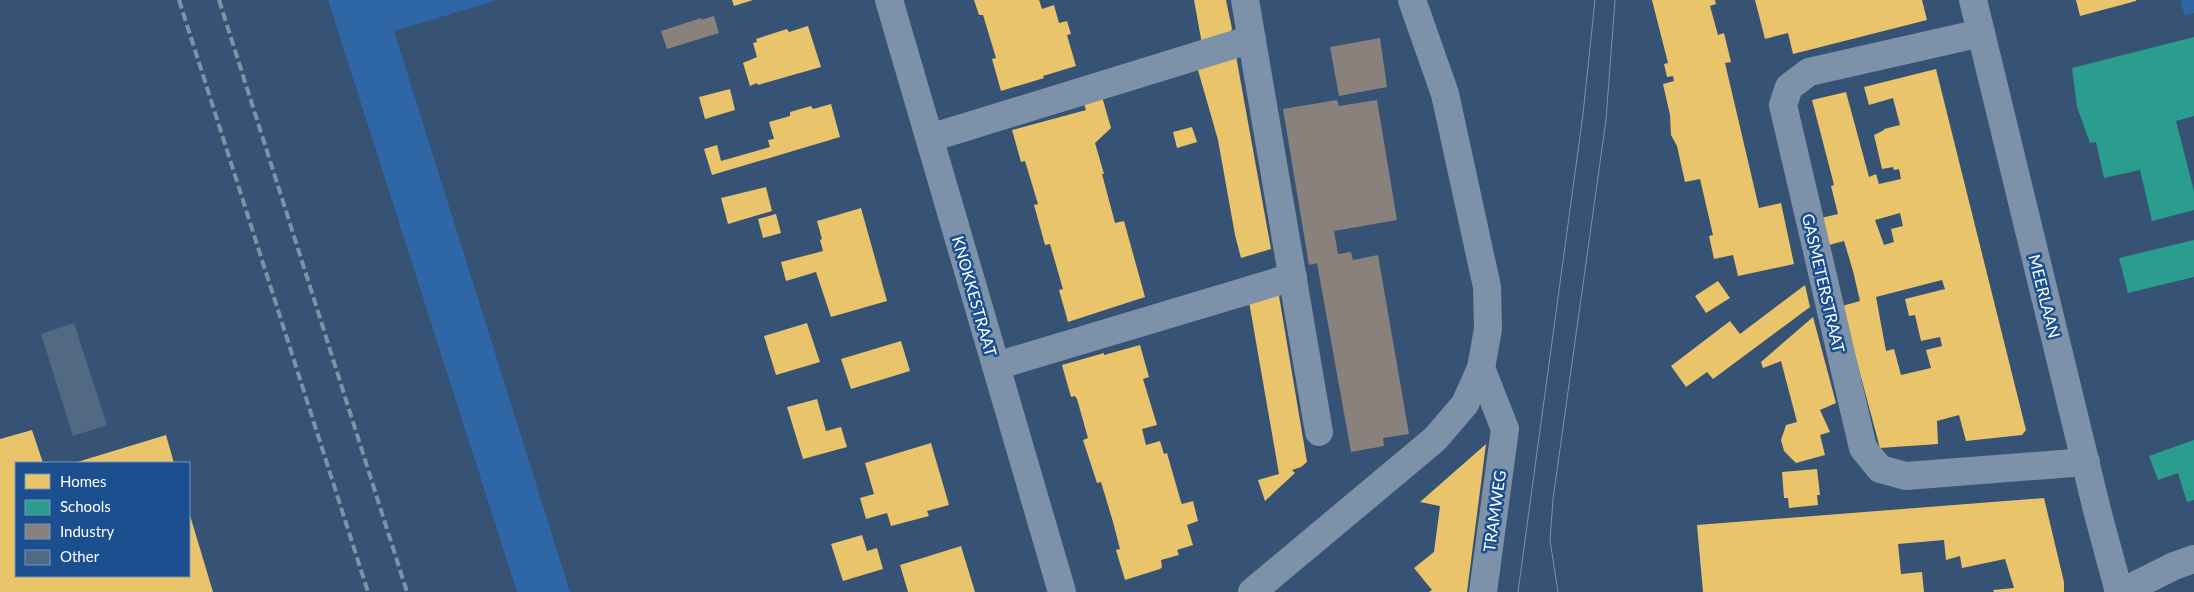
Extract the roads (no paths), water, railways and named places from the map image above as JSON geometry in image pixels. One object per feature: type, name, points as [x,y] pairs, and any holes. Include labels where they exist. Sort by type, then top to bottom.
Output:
[{"type":"street","name":"KNOKKESTRAAT","points":[[889,0],[1062,592]]},
{"type":"street","points":[[1246,0],[1319,432]]},
{"type":"street","points":[[1252,592],[1435,438],[1465,404],[1481,368],[1488,329],[1487,287],[1445,94],[1412,0]]},
{"type":"street","name":"MEERLAAN","points":[[1973,0],[2086,462],[2121,592]]},
{"type":"street","name":"GASMETERSTRAAT","points":[[1981,33],[1809,72],[1789,87],[1783,105],[1863,448],[1880,469],[1906,476],[2086,462]]},
{"type":"street","points":[[930,138],[1252,39]]},
{"type":"street","points":[[996,366],[1293,277]]},
{"type":"street","name":"TRAMWEG","points":[[1481,368],[1505,429],[1483,592]]},
{"type":"street","points":[[2121,592],[2174,566],[2194,559]]},
{"type":"tram line","points":[[1518,592],[1583,114],[1595,0]]},
{"type":"tram line","points":[[1558,592],[1550,540],[1553,499],[1606,120],[1615,0]]},
{"type":"railway","points":[[179,0],[368,592]]},
{"type":"railway","points":[[219,0],[407,592]]}]
